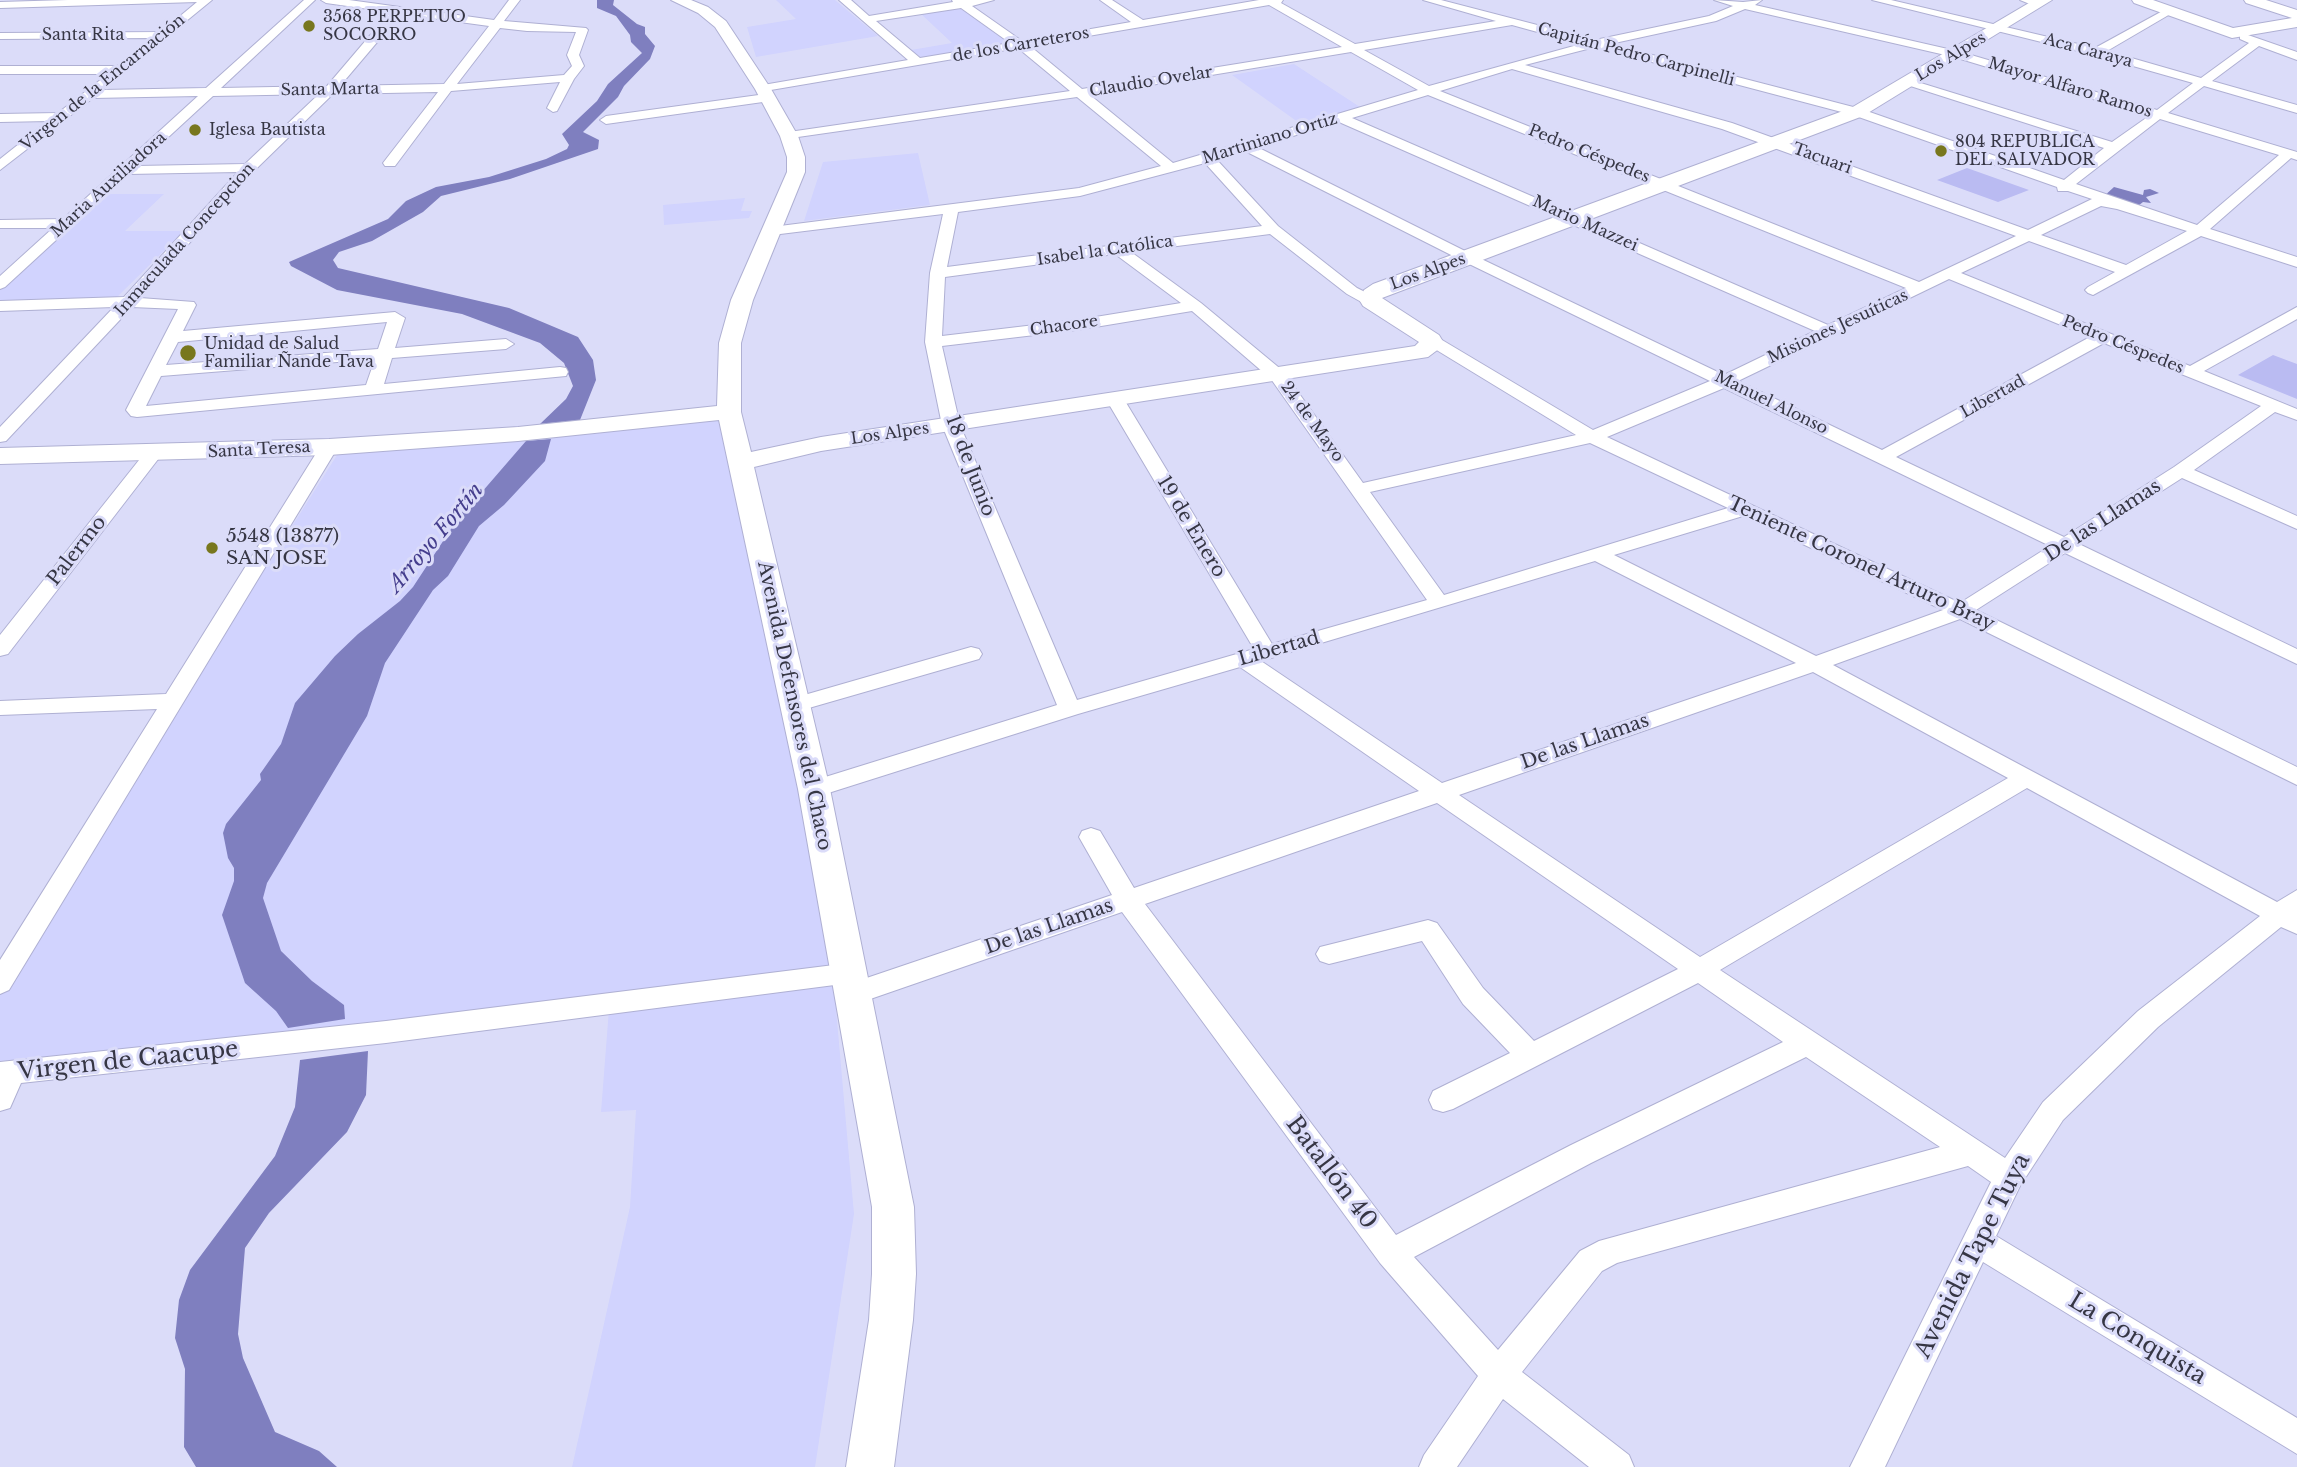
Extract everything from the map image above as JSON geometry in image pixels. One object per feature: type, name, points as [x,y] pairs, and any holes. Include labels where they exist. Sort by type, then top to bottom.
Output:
[{"type":"street","points":[[0,5],[194,0]]},
{"type":"street","name":"Virgen de la Encarnación","points":[[0,166],[207,0]]},
{"type":"street","name":"Maria Auxiliadora","points":[[0,284],[310,0]]},
{"type":"street","points":[[326,0],[527,28],[580,29],[582,30],[573,55],[578,66],[568,78],[553,108]]},
{"type":"street","points":[[390,163],[515,0]]},
{"type":"street","name":"Avenida Defensores del Chaco","points":[[678,0],[704,10],[721,24],[789,136],[796,157],[796,172],[742,300],[730,343],[729,412],[814,789],[893,1208],[894,1274],[891,1320],[870,1467]]},
{"type":"street","points":[[844,0],[918,62]]},
{"type":"street","points":[[869,19],[960,2],[989,0]]},
{"type":"street","points":[[1105,0],[1142,23]]},
{"type":"street","name":"de los Carreteros","points":[[606,120],[765,94],[918,62],[1272,0]]},
{"type":"street","name":"Pedro Céspedes","points":[[1272,0],[1427,90],[1920,288]]},
{"type":"street","name":"Capitán Pedro Carpinelli","points":[[1428,0],[1851,112],[2109,201],[2297,262]]},
{"type":"street","name":"Mayor Alfaro Ramos","points":[[1719,0],[1752,3],[1957,54],[2293,155]]},
{"type":"street","name":"Aca Caraya","points":[[1877,0],[2097,52],[2297,109]]},
{"type":"street","points":[[2139,0],[2297,56]]},
{"type":"street","points":[[2251,0],[2297,15]]},
{"type":"street","name":"Los Alpes","points":[[741,462],[821,444],[1116,401],[1420,352],[1429,348],[1431,340],[1371,301],[1372,295],[1381,289],[1574,219],[1851,112],[1957,54],[2036,1]]},
{"type":"street","points":[[960,2],[1021,45],[1171,168]]},
{"type":"street","name":"Martiniano Ortiz","points":[[772,231],[1080,192],[1208,158],[1512,65],[1593,44],[1712,19],[1752,3]]},
{"type":"street","points":[[2097,52],[2168,10]]},
{"type":"street","name":"Inmaculada Concepcion","points":[[0,437],[128,302],[249,168],[330,90],[397,11]]},
{"type":"street","name":"Claudio Ovelar","points":[[789,136],[1081,93],[1512,22]]},
{"type":"street","points":[[2232,33],[2297,22]]},
{"type":"street","name":"Santa Rita","points":[[0,36],[165,35]]},
{"type":"street","points":[[2065,186],[2257,42]]},
{"type":"street","name":"Tacuari","points":[[1512,65],[1775,142],[2127,271]]},
{"type":"street","points":[[0,70],[121,70]]},
{"type":"street","name":"Santa Marta","points":[[91,94],[449,88],[568,78]]},
{"type":"street","points":[[1907,83],[2114,147]]},
{"type":"street","points":[[0,118],[61,117]]},
{"type":"street","name":"Mario Mazzei","points":[[1339,117],[1830,332]]},
{"type":"street","name":"Manuel Alonso","points":[[1245,146],[1468,258],[2297,657]]},
{"type":"street","points":[[2093,290],[2199,230],[2293,155]]},
{"type":"street","points":[[1208,158],[1273,229],[1352,291],[1371,301]]},
{"type":"street","points":[[126,170],[249,168]]},
{"type":"street","name":"Misiones Jesuíticas","points":[[1360,489],[1592,437],[1725,381],[2028,235],[2109,201]]},
{"type":"street","name":"18 de Junio","points":[[951,210],[938,273],[933,342],[951,425],[1070,709]]},
{"type":"street","points":[[0,224],[68,223]]},
{"type":"street","name":"Isabel la Católica","points":[[938,273],[1273,229]]},
{"type":"street","name":"24 de Mayo","points":[[1117,249],[1195,306],[1278,375],[1439,603]]},
{"type":"street","name":"Pedro Céspedes","points":[[1949,274],[2297,415]]},
{"type":"street","points":[[0,306],[128,302],[188,305],[135,410],[137,412],[560,372]]},
{"type":"street","name":"Chacore","points":[[933,342],[1077,325],[1195,306]]},
{"type":"street","points":[[2191,372],[2297,312]]},
{"type":"street","points":[[174,337],[395,317],[397,318],[373,390]]},
{"type":"street","name":"Libertad","points":[[1883,457],[2102,337]]},
{"type":"street","name":"Teniente Coronel Arturo Bray","points":[[1431,340],[1592,437],[1961,611],[2297,776]]},
{"type":"street","points":[[155,371],[506,344]]},
{"type":"street","name":"19 de Enero","points":[[1116,401],[1267,653]]},
{"type":"street","name":"De las Llamas","points":[[386,1032],[851,983],[1128,900],[1815,664],[1961,611],[2181,471],[2274,405]]},
{"type":"street","name":"Santa Teresa","points":[[0,456],[153,454],[329,447],[518,434],[729,412]]},
{"type":"street","points":[[0,983],[329,447]]},
{"type":"street","name":"Palermo","points":[[0,649],[153,454]]},
{"type":"street","points":[[2181,471],[2297,523]]},
{"type":"street","name":"Libertad","points":[[814,789],[1070,709],[1439,603],[1745,509]]},
{"type":"street","points":[[1598,555],[1815,664],[2291,913]]},
{"type":"street","points":[[795,705],[971,654]]},
{"type":"street","points":[[1244,660],[1807,1044],[2009,1177]]},
{"type":"street","points":[[0,708],[174,701]]},
{"type":"street","points":[[1443,1100],[1699,970],[2028,777]]},
{"type":"street","name":"Batallón 40","points":[[1091,837],[1128,900],[1391,1253],[1499,1375],[1617,1467]]},
{"type":"street","name":"Avenida Tape Tuya","points":[[1867,1467],[2009,1177],[2053,1111],[2148,1019],[2291,913]]},
{"type":"street","points":[[1329,954],[1428,930],[1473,996],[1531,1056]]},
{"type":"street","name":"Virgen de Caacupe","points":[[4,1082],[386,1032]]},
{"type":"street","points":[[1391,1253],[1581,1154],[1807,1044]]},
{"type":"street","points":[[1436,1467],[1499,1375],[1591,1261],[1610,1251],[1971,1152]]},
{"type":"street","name":"La Conquista","points":[[1977,1241],[2297,1437]]},
{"type":"shaded area","points":[[597,0],[614,0],[613,5],[645,27],[645,34],[655,46],[650,59],[624,86],[618,97],[583,132],[599,140],[598,149],[510,179],[441,196],[423,212],[372,241],[339,252],[333,260],[338,268],[509,308],[578,337],[593,360],[596,380],[580,420],[540,424],[566,399],[573,386],[564,363],[540,343],[462,314],[337,290],[291,266],[289,262],[388,219],[406,201],[436,187],[489,177],[546,159],[567,149],[569,145],[562,134],[597,101],[608,84],[642,53],[631,42],[630,35],[616,16],[597,8]]},
{"type":"shaded area","points":[[776,0],[835,0],[878,36],[756,57],[747,27],[796,19]]},
{"type":"shaded area","points":[[963,7],[1012,44],[925,60],[911,50],[952,43],[920,13]]},
{"type":"shaded area","points":[[1294,64],[1363,109],[1302,125],[1232,75]]},
{"type":"shaded area","points":[[918,153],[930,205],[804,221],[823,162]]},
{"type":"shaded area","points":[[1967,168],[2029,190],[1998,202],[1937,180]]},
{"type":"shaded area","points":[[2114,187],[2143,195],[2144,190],[2150,189],[2159,193],[2146,197],[2151,203],[2143,202],[2138,206],[2122,199],[2102,198]]},
{"type":"shaded area","points":[[108,194],[164,194],[125,231],[184,231],[114,300],[0,304],[0,289],[75,220]]},
{"type":"shaded area","points":[[745,198],[741,211],[752,211],[749,218],[664,225],[663,205]]},
{"type":"shaded area","points":[[2273,355],[2297,364],[2297,399],[2238,375]]},
{"type":"shaded area","points":[[732,411],[849,972],[0,1071],[0,988],[344,444]]},
{"type":"shaded area","points":[[551,439],[545,461],[504,505],[479,526],[448,576],[433,590],[385,663],[367,716],[267,883],[263,898],[281,951],[312,981],[344,1005],[345,1019],[288,1028],[276,1011],[245,983],[222,915],[234,881],[234,868],[228,858],[223,833],[226,824],[261,780],[260,774],[281,744],[295,703],[335,656],[413,587],[451,529],[452,521],[475,500],[526,441]]},
{"type":"shaded area","points":[[834,986],[854,1214],[815,1467],[572,1467],[630,1207],[636,1110],[601,1112],[609,1009]]},
{"type":"shaded area","points":[[368,1051],[366,1095],[347,1132],[269,1213],[245,1248],[238,1334],[243,1358],[275,1432],[319,1451],[337,1467],[196,1467],[184,1447],[185,1369],[175,1338],[179,1300],[190,1270],[275,1156],[295,1107],[300,1060]]},
{"type":"place","name":"3568 PERPETUO SOCORRO","points":[[309,26]]},
{"type":"place","name":"Iglesa Bautista","points":[[195,130]]},
{"type":"place","name":"804 REPUBLICA DEL SALVADOR","points":[[1941,151]]},
{"type":"place","name":"Unidad de Salud Familiar Ñande Tava","points":[[188,353]]},
{"type":"place","name":"5548 (13877) SAN JOSE","points":[[212,548]]},
{"type":"water label","name":"Arroyo Fortín","points":[[436,538]]}]
